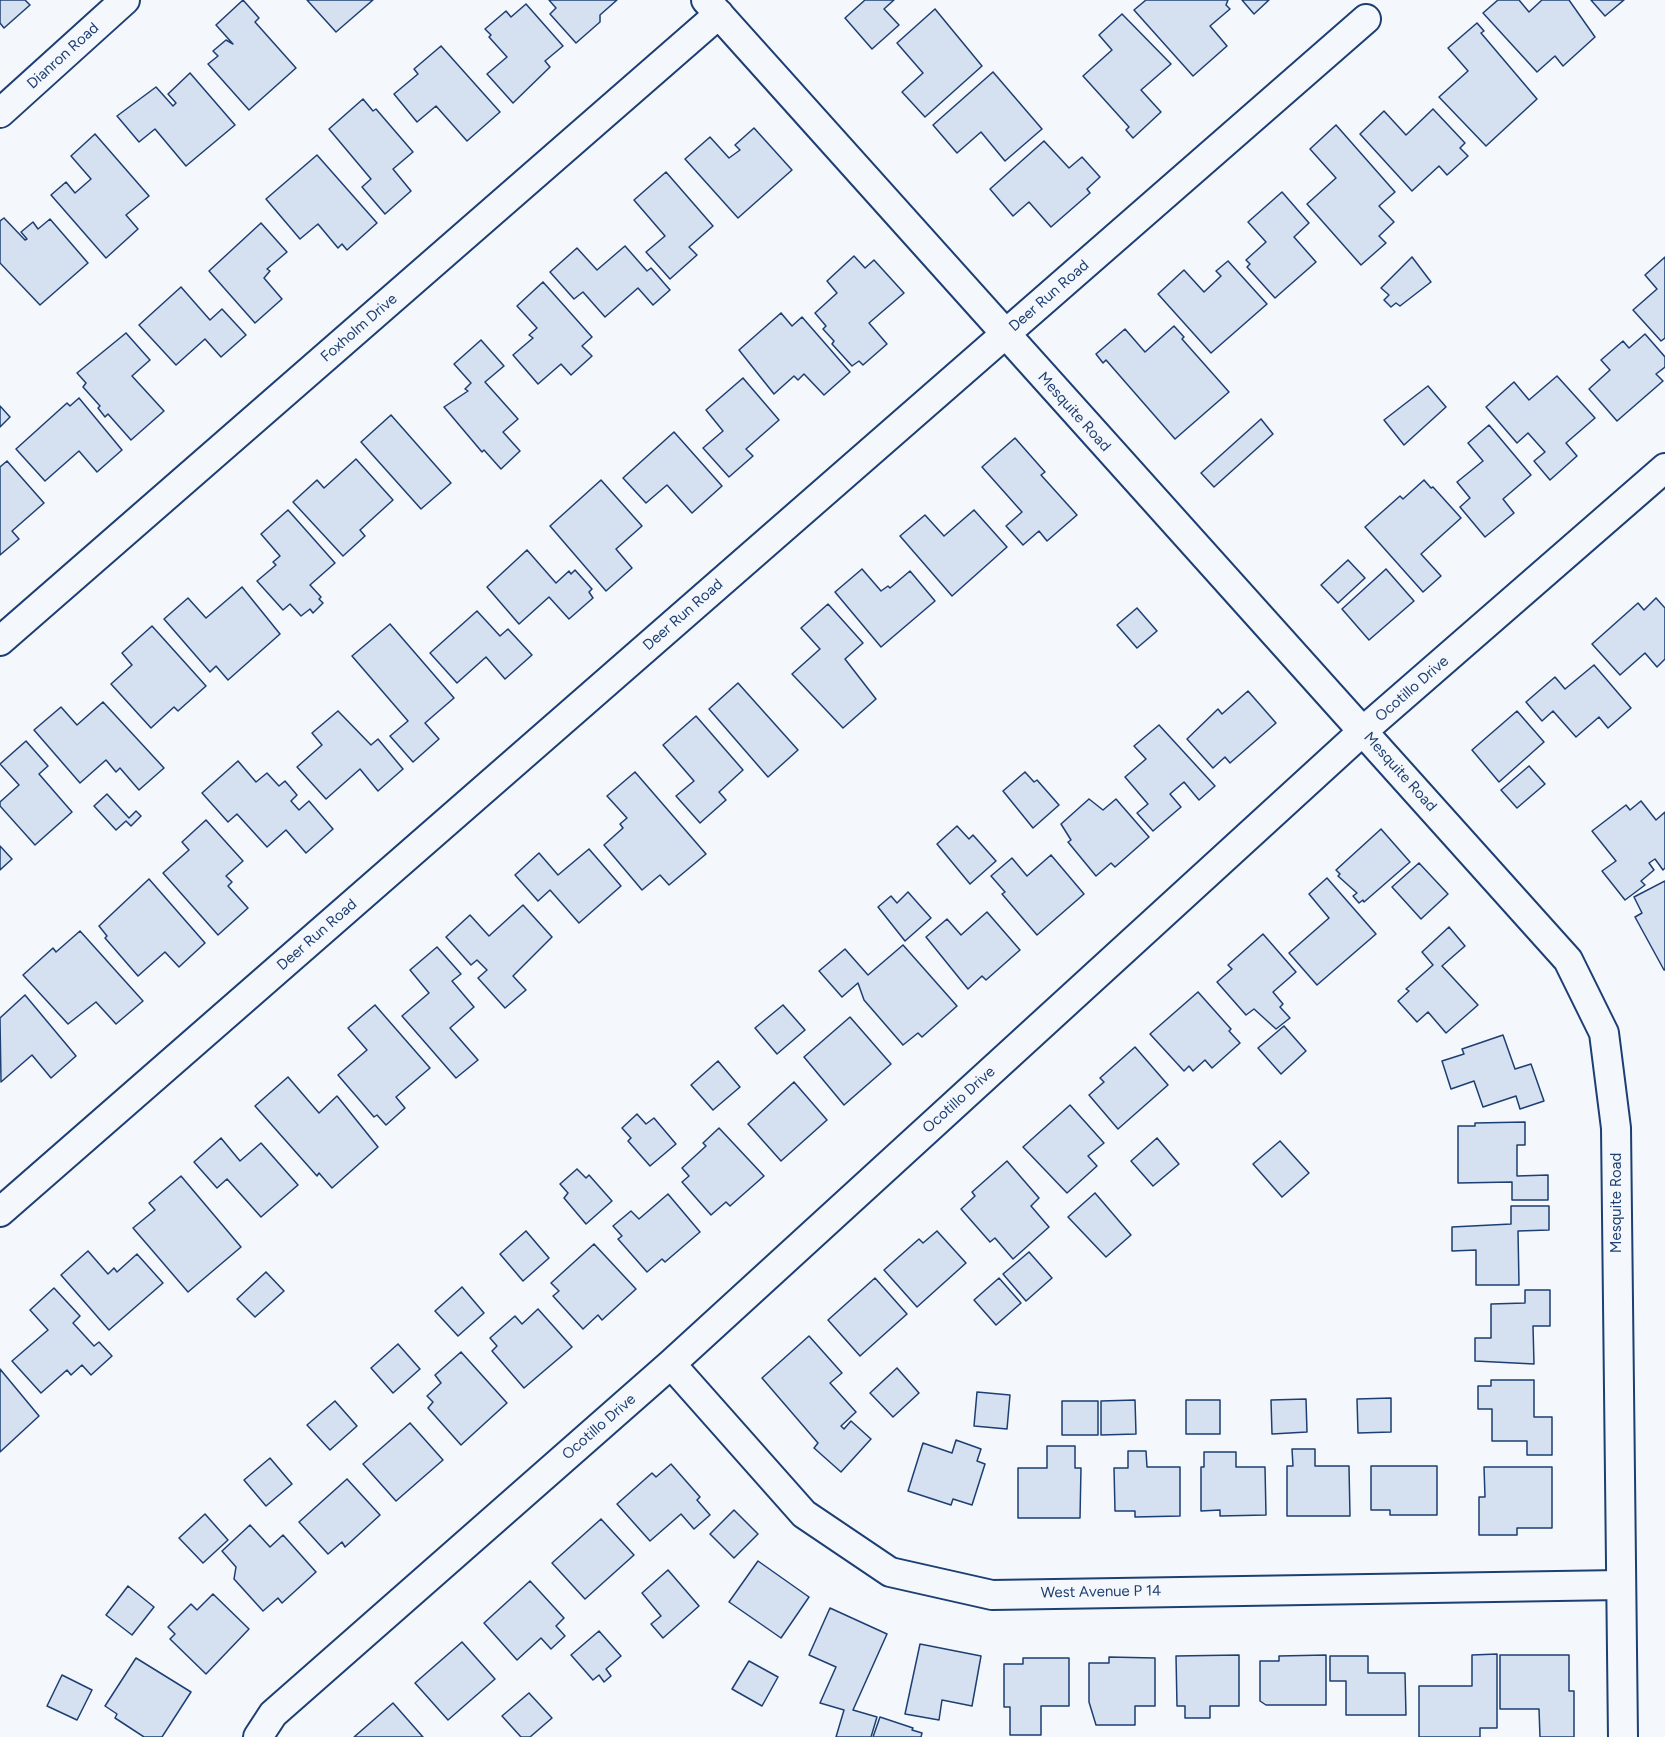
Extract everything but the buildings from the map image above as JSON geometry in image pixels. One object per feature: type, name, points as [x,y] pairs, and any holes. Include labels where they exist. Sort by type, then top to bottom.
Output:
[{"type":"street","name":"Dianron Road","points":[[0,113],[125,0]]},
{"type":"street","name":"Mesquite Road","points":[[712,7],[1568,960],[1605,1033],[1616,1128],[1623,1737]]},
{"type":"street","name":"Foxholm Drive","points":[[0,641],[712,7]]},
{"type":"street","name":"Deer Run Road","points":[[0,1212],[1366,20]]},
{"type":"street","name":"Ocotillo Drive","points":[[258,1737],[273,1714],[671,1364],[1364,731],[1665,468]]},
{"type":"street","name":"West Avenue P 14","points":[[671,1364],[804,1514],[890,1572],[992,1595],[1620,1585]]}]
